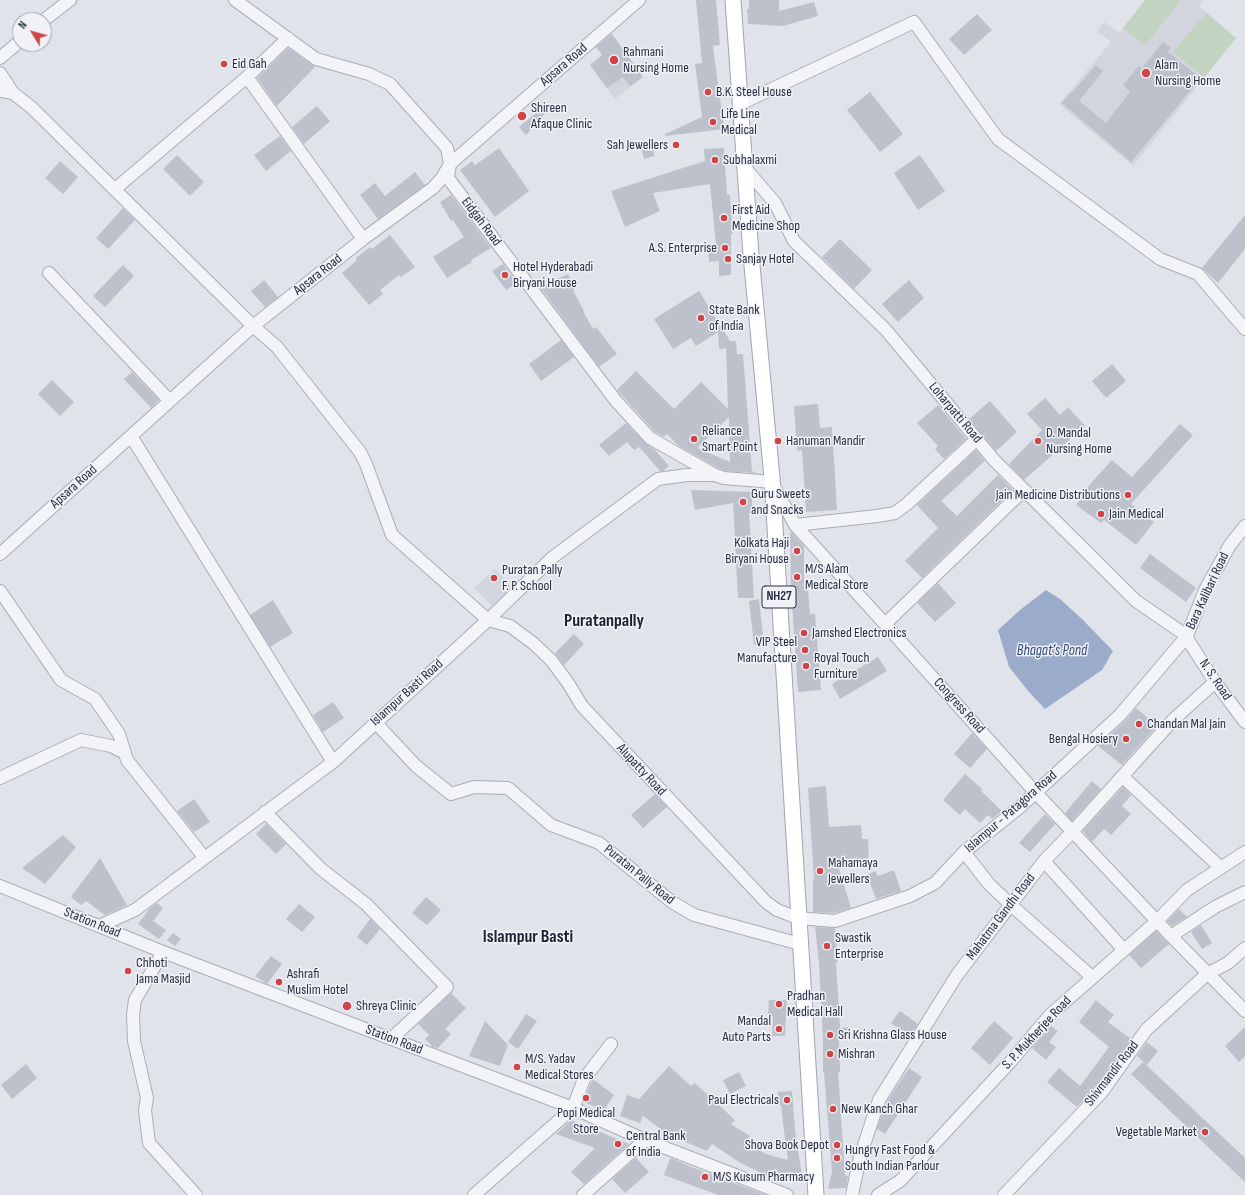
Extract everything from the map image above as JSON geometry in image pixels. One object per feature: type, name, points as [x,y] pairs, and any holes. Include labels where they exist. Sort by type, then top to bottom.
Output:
[{"type":"main road","name":"NH27","points":[[733,0],[751,255],[772,482],[816,1195]]},
{"type":"street","points":[[52,14],[70,0]]},
{"type":"street","name":"Eidgah Road","points":[[234,0],[316,58],[369,74],[390,84],[447,148],[450,164],[448,178],[616,401],[650,438],[715,475]]},
{"type":"street","name":"Apsara Road","points":[[0,554],[252,326],[363,239],[433,188],[442,178],[450,164],[639,0]]},
{"type":"street","points":[[740,104],[914,22],[998,139],[1160,259],[1198,274],[1245,329]]},
{"type":"street","points":[[115,189],[247,77],[288,38]]},
{"type":"street","points":[[2,52],[12,46]]},
{"type":"street","points":[[0,73],[13,93],[31,106],[252,326],[277,348],[360,452],[366,464],[392,535],[488,620]]},
{"type":"street","points":[[247,77],[363,239]]},
{"type":"street","points":[[0,91],[13,93]]},
{"type":"street","name":"Loharpatti Road","points":[[746,169],[775,203],[794,242],[886,330],[994,460],[1136,601],[1186,636]]},
{"type":"street","points":[[49,273],[170,401]]},
{"type":"street","points":[[131,436],[333,762]]},
{"type":"street","points":[[795,525],[895,513],[977,439]]},
{"type":"street","name":"Islampur Basti Road","points":[[99,926],[135,910],[333,762],[488,620],[553,557],[658,479],[687,475],[715,475]]},
{"type":"street","points":[[715,475],[724,478],[772,482]]},
{"type":"street","name":"Congress Road","points":[[772,482],[795,525],[1036,793],[1207,974],[1245,1010]]},
{"type":"street","points":[[885,624],[1024,490]]},
{"type":"street","name":"Bara Kalibari Road","points":[[1186,636],[1205,590],[1230,545],[1245,526]]},
{"type":"street","points":[[0,591],[61,680],[95,699],[119,734],[127,760],[204,857]]},
{"type":"street","name":"Alupatty Road","points":[[488,620],[510,626],[534,643],[551,660],[568,683],[582,706],[766,902],[777,910],[798,918]]},
{"type":"street","name":"Islampur - Patagora Road","points":[[798,918],[835,921],[910,896],[934,882],[964,852],[1036,793],[1120,715],[1186,636]]},
{"type":"street","name":"N. S. Road","points":[[1186,636],[1215,682],[1245,722]]},
{"type":"street","name":"Mahatma Gandhi Road","points":[[852,1195],[860,1157],[879,1100],[957,975],[1044,861],[1173,720],[1215,682]]},
{"type":"street","name":"Puratan Pally Road","points":[[376,722],[416,766],[451,794],[474,787],[508,788],[551,825],[599,842],[672,902],[694,915],[800,944]]},
{"type":"street","points":[[0,778],[81,740],[111,746],[125,753]]},
{"type":"street","points":[[1122,777],[1221,868]]},
{"type":"street","points":[[265,812],[321,869],[366,904],[447,987],[391,1039]]},
{"type":"street","points":[[964,852],[989,884],[1010,906],[1092,977]]},
{"type":"street","name":"S. P. Mukherjee Road","points":[[878,1195],[900,1181],[1012,1060],[1051,1014],[1157,921],[1187,890],[1245,852]]},
{"type":"street","points":[[1044,861],[1124,950]]},
{"type":"street","name":"Station Road","points":[[0,886],[163,952],[573,1108],[645,1140],[787,1195]]},
{"type":"street","points":[[1171,936],[1215,908],[1245,892]]},
{"type":"street","name":"Shivmandir Road","points":[[1004,1195],[1102,1092],[1146,1030],[1207,974],[1228,963],[1245,948]]},
{"type":"street","points":[[163,952],[135,1000],[133,1015],[134,1041],[147,1098],[145,1110],[149,1143],[196,1195]]},
{"type":"street","points":[[474,1195],[573,1108],[584,1079],[611,1044]]},
{"type":"street","points":[[583,1195],[645,1140]]},
{"type":"shaded area","name":"Alam Nursing Home","points":[[1145,0],[1203,0],[1199,6],[1236,38],[1133,166],[1059,104],[1111,42],[1097,31],[1104,22],[1119,33]]},
{"type":"shaded area","name":"Rahmani Nursing Home","points":[[609,31],[643,77],[615,99],[590,65],[602,55],[593,42]]},
{"type":"shaded area","name":"Puratan Pally F. P. School","points":[[495,569],[512,588],[492,606],[474,588]]},
{"type":"green space","points":[[1145,0],[1180,1],[1145,45],[1123,28]]},
{"type":"green space","points":[[1206,13],[1236,38],[1204,78],[1173,52]]},
{"type":"water","name":"Bhagat’s Pond","points":[[1046,590],[1060,599],[1113,651],[1102,670],[1045,709],[1009,667],[998,630],[1020,610]]},
{"type":"building","points":[[696,0],[716,0],[720,45],[713,46],[724,129],[665,136],[665,134],[702,117],[695,64],[702,63]]},
{"type":"building","points":[[749,0],[779,0],[779,11],[814,2],[818,16],[783,26],[748,24],[747,9],[749,9]]},
{"type":"building","points":[[977,14],[992,30],[964,55],[949,39]]},
{"type":"building","name":"Rahmani Nursing Home","points":[[612,34],[643,77],[630,86],[623,77],[607,88],[590,65],[602,55],[596,47]]},
{"type":"building","points":[[1163,42],[1171,48],[1168,52],[1201,78],[1131,162],[1062,103],[1096,65],[1103,71],[1079,101],[1106,123],[1130,92],[1123,85],[1139,66],[1142,68]]},
{"type":"building","points":[[288,48],[315,67],[277,106],[257,78]]},
{"type":"building","points":[[870,92],[903,134],[880,152],[847,110]]},
{"type":"building","points":[[317,106],[330,121],[304,144],[292,127]]},
{"type":"building","points":[[543,107],[547,111],[526,135],[519,127]]},
{"type":"building","points":[[280,136],[291,151],[266,171],[254,155]]},
{"type":"building","points":[[653,140],[654,156],[644,159],[640,143]]},
{"type":"building","points":[[499,148],[529,191],[495,217],[460,170],[472,161],[475,165]]},
{"type":"building","points":[[724,148],[727,195],[730,195],[733,233],[731,234],[731,275],[719,276],[719,261],[709,262],[708,245],[716,245],[710,184],[653,193],[660,211],[625,227],[611,191],[705,161],[704,149]]},
{"type":"building","points":[[177,155],[204,182],[190,196],[163,169]]},
{"type":"building","points":[[920,155],[945,191],[918,210],[894,173]]},
{"type":"building","points":[[60,161],[78,177],[63,194],[45,178]]},
{"type":"building","points":[[415,172],[425,185],[378,219],[360,195],[375,183],[385,196]]},
{"type":"building","points":[[451,195],[491,248],[471,260],[472,262],[447,278],[433,257],[464,237],[453,220],[451,221],[440,202]]},
{"type":"building","points":[[123,208],[135,220],[108,249],[96,238]]},
{"type":"building","points":[[1245,215],[1245,249],[1218,283],[1202,268]]},
{"type":"building","points":[[390,235],[415,267],[401,277],[399,275],[380,290],[383,294],[369,305],[342,273],[357,260],[356,258],[370,247],[372,249]]},
{"type":"building","points":[[840,239],[872,270],[854,289],[822,257]]},
{"type":"building","points":[[503,264],[517,283],[506,290],[492,271]]},
{"type":"building","points":[[123,265],[134,276],[105,307],[93,296]]},
{"type":"building","points":[[568,274],[575,289],[573,290],[593,329],[596,327],[617,354],[599,367],[540,287]]},
{"type":"building","points":[[264,280],[278,297],[265,307],[251,291]]},
{"type":"building","points":[[909,280],[924,298],[898,322],[882,304]]},
{"type":"building","points":[[699,291],[730,341],[736,341],[737,354],[743,354],[752,471],[756,473],[726,471],[718,468],[679,446],[667,434],[664,437],[655,432],[617,390],[636,371],[674,409],[701,382],[728,409],[726,348],[719,349],[718,332],[696,346],[691,338],[673,349],[654,319]],"holes":[[[729,417],[730,462],[697,448]]]},
{"type":"building","points":[[561,340],[574,357],[541,381],[529,364]]},
{"type":"building","points":[[1112,364],[1126,381],[1106,398],[1092,381]]},
{"type":"building","points":[[132,372],[159,400],[151,408],[124,379]]},
{"type":"building","points":[[52,380],[74,402],[60,416],[38,394]]},
{"type":"building","name":"D. Mandal Nursing Home","points":[[1045,398],[1060,415],[1068,407],[1085,426],[1024,480],[1009,464],[1042,430],[1027,414]]},
{"type":"building","points":[[990,401],[1017,432],[996,451],[969,419]]},
{"type":"building","points":[[818,404],[820,428],[832,427],[837,510],[806,512],[802,450],[797,451],[794,406]]},
{"type":"building","points":[[938,405],[966,439],[944,459],[935,449],[938,446],[917,423]]},
{"type":"building","points":[[626,423],[645,443],[655,450],[669,466],[663,471],[660,471],[639,447],[634,450],[627,442],[609,456],[599,445]]},
{"type":"building","points":[[1180,424],[1193,435],[1131,504],[1154,522],[1136,545],[1104,520],[1101,523],[1076,505],[1090,484],[1112,460],[1132,477]]},
{"type":"building","points":[[976,450],[985,461],[941,501],[957,516],[998,475],[1013,490],[922,578],[905,561],[938,528],[917,505]]},
{"type":"building","points":[[691,490],[752,492],[752,513],[749,513],[754,598],[738,598],[733,503],[695,510]]},
{"type":"building","points":[[790,531],[804,546],[804,588],[808,588],[810,614],[815,614],[821,690],[798,692],[791,589]]},
{"type":"building","points":[[1150,554],[1196,588],[1186,602],[1140,568]]},
{"type":"building","points":[[938,583],[956,603],[935,622],[917,603]]},
{"type":"building","points":[[759,599],[764,644],[754,645],[749,601]]},
{"type":"building","points":[[273,600],[293,633],[270,647],[250,615]]},
{"type":"building","points":[[574,634],[584,644],[564,665],[555,653]]},
{"type":"building","points":[[878,657],[887,671],[840,699],[832,684]]},
{"type":"building","points":[[333,702],[344,718],[323,732],[313,715]]},
{"type":"building","points":[[1136,708],[1157,726],[1122,765],[1098,746],[1125,721]]},
{"type":"building","points":[[972,733],[987,749],[970,768],[954,754]]},
{"type":"building","points":[[965,774],[982,789],[981,791],[1002,811],[992,819],[988,815],[980,823],[965,809],[960,815],[943,800]]},
{"type":"building","points":[[1092,781],[1101,789],[1072,821],[1065,813]]},
{"type":"building","points":[[826,786],[829,827],[861,825],[862,839],[868,839],[869,867],[839,869],[851,908],[834,913],[813,912],[814,879],[808,788]]},
{"type":"building","points":[[1123,787],[1131,795],[1122,806],[1131,814],[1111,835],[1104,829],[1092,842],[1083,831]]},
{"type":"building","points":[[655,794],[667,807],[643,828],[631,815]]},
{"type":"building","points":[[194,799],[210,822],[194,832],[177,811]]},
{"type":"building","points":[[1045,814],[1055,824],[1030,852],[1019,843]]},
{"type":"building","points":[[266,824],[286,844],[276,854],[256,834]]},
{"type":"building","points":[[63,835],[76,847],[45,884],[22,868]]},
{"type":"building","points":[[100,858],[127,905],[105,915],[86,901],[81,905],[71,897]]},
{"type":"building","points":[[894,870],[901,891],[876,899],[867,875],[875,871],[878,876]]},
{"type":"building","points":[[426,897],[441,910],[427,925],[412,913]]},
{"type":"building","points":[[157,903],[163,908],[153,921],[166,930],[159,939],[138,924],[150,908]]},
{"type":"building","points":[[299,904],[315,917],[302,932],[286,919]]},
{"type":"building","points":[[1179,909],[1187,917],[1172,926],[1167,921]]},
{"type":"building","points":[[370,919],[380,929],[367,945],[357,937]]},
{"type":"building","points":[[1201,925],[1212,943],[1202,949],[1191,932]]},
{"type":"building","points":[[815,927],[835,928],[838,961],[836,962],[840,1028],[850,1027],[850,1040],[839,1040],[840,1072],[838,1072],[845,1175],[848,1176],[846,1188],[828,1189],[832,1172],[823,1072],[819,963]]},
{"type":"building","points":[[1156,931],[1169,944],[1141,968],[1129,955]]},
{"type":"building","points":[[173,933],[181,939],[175,946],[167,940]]},
{"type":"building","points":[[271,956],[282,964],[267,984],[255,976]]},
{"type":"building","points":[[451,993],[466,1008],[445,1029],[451,1034],[438,1048],[433,1047],[425,1039],[429,1035],[418,1024]]},
{"type":"building","points":[[769,1000],[787,1000],[785,1036],[772,1036],[773,1016],[768,1016]]},
{"type":"building","points":[[1096,1000],[1114,1015],[1108,1022],[1131,1039],[1098,1084],[1077,1107],[1047,1082],[1059,1068],[1080,1086],[1109,1047],[1079,1022]]},
{"type":"building","points":[[900,1011],[918,1024],[910,1036],[891,1023]]},
{"type":"building","points":[[526,1014],[537,1021],[518,1049],[508,1042]]},
{"type":"building","points":[[485,1021],[508,1045],[500,1066],[469,1056]]},
{"type":"building","points":[[994,1021],[1013,1038],[990,1065],[971,1048]]},
{"type":"building","points":[[1051,1026],[1058,1031],[1049,1042],[1056,1047],[1046,1060],[1032,1048]]},
{"type":"building","points":[[1245,1027],[1245,1056],[1239,1062],[1225,1046]]},
{"type":"building","points":[[1147,1042],[1158,1051],[1147,1065],[1137,1056]]},
{"type":"building","points":[[1143,1062],[1245,1158],[1245,1182],[1131,1074]]},
{"type":"building","points":[[26,1064],[37,1078],[12,1099],[1,1085]]},
{"type":"building","points":[[669,1066],[691,1086],[695,1083],[735,1120],[731,1124],[750,1136],[745,1143],[766,1154],[788,1160],[778,1092],[792,1091],[795,1130],[802,1176],[790,1177],[765,1175],[739,1162],[712,1144],[707,1151],[662,1130],[643,1116],[640,1123],[620,1116],[627,1095],[639,1099]]},
{"type":"building","points":[[909,1068],[922,1077],[885,1134],[877,1129],[886,1103]]},
{"type":"building","points":[[739,1072],[746,1086],[730,1094],[723,1080]]},
{"type":"building","points":[[593,1079],[614,1095],[604,1110],[583,1102]]},
{"type":"building","points":[[571,1120],[629,1144],[584,1184],[571,1172],[595,1148],[556,1134]]},
{"type":"building","points":[[636,1158],[649,1172],[625,1193],[612,1179]]},
{"type":"building","points":[[670,1158],[766,1195],[718,1195],[664,1175]]},
{"type":"place","name":"Rahmani Nursing Home","points":[[614,60]]},
{"type":"place","name":"Eid Gah","points":[[224,64]]},
{"type":"place","name":"Alam Nursing Home","points":[[1146,73]]},
{"type":"place","name":"B.K. Steel House","points":[[708,92]]},
{"type":"place","name":"Shireen Afaque Clinic","points":[[522,116]]},
{"type":"place","name":"Life Line Medical","points":[[713,122]]},
{"type":"place","name":"Sah Jewellers","points":[[676,145]]},
{"type":"place","name":"Subhalaxmi","points":[[715,160]]},
{"type":"place","name":"First Aid Medicine Shop","points":[[724,218]]},
{"type":"place","name":"A.S. Enterprise","points":[[725,248]]},
{"type":"place","name":"Sanjay Hotel","points":[[728,259]]},
{"type":"place","name":"Hotel Hyderabadi Biryani House","points":[[505,275]]},
{"type":"place","name":"State Bank of India","points":[[701,318]]},
{"type":"place","name":"Reliance Smart Point","points":[[694,439]]},
{"type":"place","name":"Hanuman Mandir","points":[[778,441]]},
{"type":"place","name":"D. Mandal Nursing Home","points":[[1038,441]]},
{"type":"place","name":"Jain Medicine Distributions","points":[[1128,495]]},
{"type":"place","name":"Guru Sweets and Snacks","points":[[743,502]]},
{"type":"place","name":"Jain Medical","points":[[1101,514]]},
{"type":"place","name":"Kolkata Haji Biryani House","points":[[797,551]]},
{"type":"place","name":"M/S Alam Medical Store","points":[[797,577]]},
{"type":"place","name":"Puratan Pally F. P. School","points":[[494,578]]},
{"type":"place","name":"Jamshed Electronics","points":[[804,633]]},
{"type":"place","name":"VIP Steel Manufacture","points":[[805,650]]},
{"type":"place","name":"Royal Touch Furniture","points":[[806,666]]},
{"type":"place","name":"Chandan Mal Jain","points":[[1139,724]]},
{"type":"place","name":"Bengal Hosiery","points":[[1126,739]]},
{"type":"place","name":"Mahamaya Jewellers","points":[[820,871]]},
{"type":"place","name":"Swastik Enterprise","points":[[827,946]]},
{"type":"place","name":"Chhoti Jama Masjid","points":[[128,971]]},
{"type":"place","name":"Ashrafi Muslim Hotel","points":[[279,982]]},
{"type":"place","name":"Pradhan Medical Hall","points":[[779,1004]]},
{"type":"place","name":"Shreya Clinic","points":[[347,1006]]},
{"type":"place","name":"Mandal Auto Parts","points":[[779,1029]]},
{"type":"place","name":"Sri Krishna Glass House","points":[[830,1035]]},
{"type":"place","name":"Mishran","points":[[830,1054]]},
{"type":"place","name":"M/S. Yadav Medical Stores","points":[[517,1067]]},
{"type":"place","name":"Popi Medical Store","points":[[586,1098]]},
{"type":"place","name":"Paul Electricals","points":[[787,1100]]},
{"type":"place","name":"New Kanch Ghar","points":[[833,1109]]},
{"type":"place","name":"Vegetable Market","points":[[1205,1132]]},
{"type":"place","name":"Central Bank of India","points":[[618,1144]]},
{"type":"place","name":"Shova Book Depot","points":[[837,1145]]},
{"type":"place","name":"Hungry Fast Food & South Indian Parlour","points":[[837,1158]]},
{"type":"place","name":"M/S Kusum Pharmacy","points":[[705,1177]]},
{"type":"district","name":"Puratanpally","points":[[604,621]]},
{"type":"district","name":"Islampur Basti","points":[[528,937]]}]
